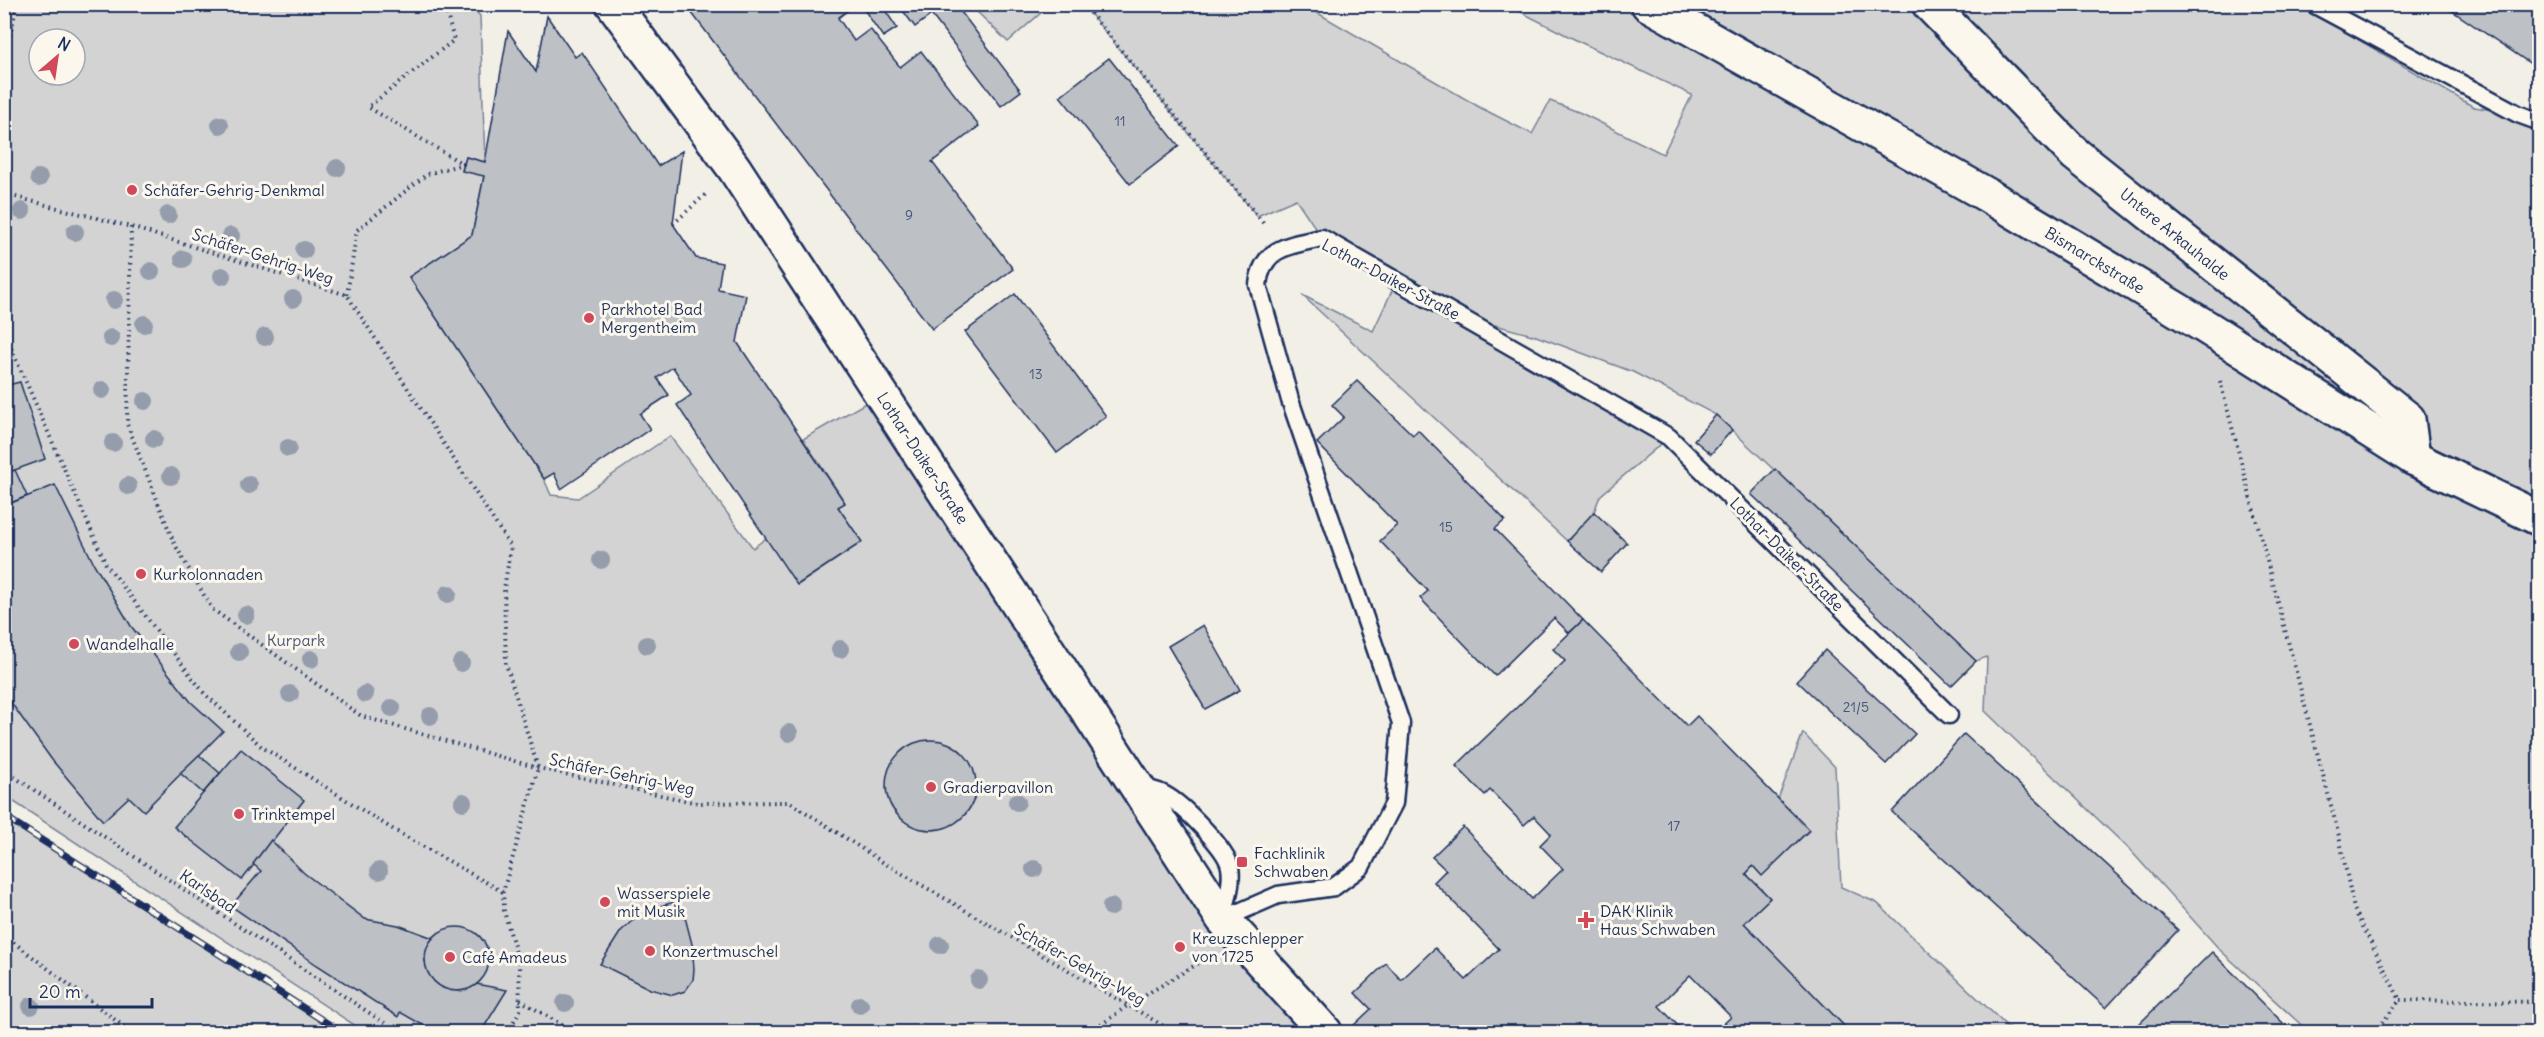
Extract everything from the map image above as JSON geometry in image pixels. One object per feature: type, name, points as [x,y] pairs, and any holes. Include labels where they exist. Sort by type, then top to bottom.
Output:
[{"type":"street","name":"Lothar-Daiker-Straße","points":[[614,4],[734,168],[1223,919],[1325,1032]]},
{"type":"street","name":"Bismarckstraße","points":[[1648,4],[1987,195],[2206,327],[2413,458],[2540,519]]},
{"type":"street","name":"Untere Arkauhalde","points":[[1929,4],[2075,153],[2408,419],[2413,458]]},
{"type":"lane","points":[[2313,4],[2518,114],[2540,122]]},
{"type":"lane","name":"Lothar-Daiker-Straße","points":[[1282,247],[1322,238],[1669,438],[1949,715]]},
{"type":"lane","points":[[1223,919],[1278,895],[1334,887],[1361,867],[1394,803],[1401,723],[1290,400],[1258,285],[1260,269],[1282,247]]},
{"type":"path","points":[[4,65],[16,4]]},
{"type":"path","points":[[347,296],[357,231],[427,174],[464,164],[368,106],[454,40],[444,4]]},
{"type":"path","points":[[1083,4],[1282,247]]},
{"type":"path","points":[[674,224],[734,168]]},
{"type":"path","name":"Schäfer-Gehrig-Weg","points":[[4,194],[132,227],[347,296],[511,547],[504,589],[506,664],[538,768],[697,803],[790,802],[884,863],[1174,1032]]},
{"type":"path","points":[[132,227],[128,424],[174,543],[212,609],[361,716],[538,768],[503,892],[504,911],[519,964],[520,1010],[508,1032]]},
{"type":"path","points":[[2206,327],[2355,909],[2400,1000]]},
{"type":"path","points":[[4,332],[106,564],[204,693],[262,747],[394,830],[503,892]]},
{"type":"path","name":"Karlsbad","points":[[4,770],[398,1032]]},
{"type":"path","points":[[1091,1032],[1127,1006],[1212,954],[1223,919]]},
{"type":"path","points":[[4,935],[131,1032]]},
{"type":"path","points":[[519,1000],[574,1032]]},
{"type":"path","points":[[2400,1000],[2540,1002]]},
{"type":"path","points":[[2375,1032],[2400,1000]]},
{"type":"green space","name":"Kurpark","points":[[4,5],[470,5],[480,16],[485,162],[466,157],[462,170],[484,176],[472,235],[409,277],[544,479],[551,495],[578,498],[670,436],[753,548],[766,538],[798,585],[862,542],[838,507],[845,502],[803,439],[881,394],[1223,919],[1325,1032],[365,1032],[5,796]]},
{"type":"green space","points":[[970,5],[1050,5],[1008,42]]},
{"type":"green space","points":[[1083,5],[1304,5],[1481,108],[1532,134],[1550,101],[1581,113],[1663,154],[1692,95],[1507,5],[2299,5],[2474,107],[2518,114],[2539,122],[2539,1032],[2309,1032],[2221,951],[2130,850],[1985,711],[1987,657],[1976,661],[1716,415],[1633,372],[1536,336],[1462,316],[1669,437],[1600,496],[1594,512],[1567,541],[1302,295],[1373,331],[1397,280],[1322,238],[1296,199],[1257,216]]},
{"type":"green space","points":[[1803,733],[1835,767],[1841,887],[1877,903],[2013,1032],[1850,1032],[1744,923],[1770,898],[1746,874],[1753,866],[1762,875],[1809,831],[1778,799]]},
{"type":"green space","points":[[5,816],[341,1032],[5,1032]]},
{"type":"building","points":[[685,4],[856,4],[838,18],[854,41],[870,29],[900,67],[921,51],[979,126],[932,162],[1013,269],[932,329]]},
{"type":"building","points":[[875,4],[881,4],[897,28],[883,37],[865,11]]},
{"type":"building","points":[[898,4],[923,4],[931,15],[915,27]]},
{"type":"building","points":[[923,4],[955,4],[1021,91],[1001,106]]},
{"type":"building","points":[[2442,4],[2540,4],[2540,70]]},
{"type":"building","name":"Parkhotel Bad Mergentheim","points":[[547,16],[575,57],[582,52],[658,166],[682,151],[673,224],[696,258],[722,263],[718,289],[746,295],[737,342],[845,503],[838,507],[862,542],[797,585],[677,405],[691,395],[673,367],[657,378],[669,395],[640,414],[650,429],[561,489],[554,473],[544,479],[409,277],[472,235],[484,176],[462,171],[466,157],[485,162],[508,31],[536,72]]},
{"type":"building","points":[[1109,58],[1179,146],[1130,184],[1060,96]]},
{"type":"building","points":[[1015,294],[1106,416],[1057,453],[965,332]]},
{"type":"building","points":[[1357,381],[1413,435],[1418,430],[1505,520],[1495,529],[1583,620],[1569,633],[1554,618],[1495,676],[1420,598],[1428,591],[1380,541],[1397,525],[1317,443],[1344,417],[1332,405]]},
{"type":"building","points":[[20,382],[45,459],[4,474],[4,386]]},
{"type":"building","points":[[1716,415],[1732,430],[1711,454],[1694,440]]},
{"type":"building","points":[[1775,469],[1976,661],[1951,686],[1751,494]]},
{"type":"building","points":[[15,470],[27,496],[4,506],[4,474]]},
{"type":"building","name":"Wandelhalle","points":[[55,485],[94,564],[131,626],[191,702],[223,731],[144,811],[129,797],[103,821],[52,760],[4,693],[4,506]]},
{"type":"building","points":[[1594,512],[1627,543],[1601,572],[1567,541]]},
{"type":"building","points":[[1583,620],[1687,726],[1697,716],[1809,830],[1762,876],[1753,866],[1746,874],[1770,898],[1744,923],[1850,1032],[1715,1032],[1731,1017],[1690,975],[1659,1006],[1684,1032],[1359,1032],[1353,1026],[1371,1009],[1355,993],[1386,963],[1401,980],[1435,948],[1466,980],[1499,949],[1434,882],[1446,870],[1432,857],[1463,827],[1532,899],[1563,869],[1540,845],[1551,834],[1534,816],[1524,825],[1490,790],[1485,795],[1456,766],[1565,661],[1553,649]]},
{"type":"building","points":[[1203,625],[1240,690],[1205,709],[1168,646]]},
{"type":"building","points":[[1825,650],[1915,734],[1886,764],[1797,681]]},
{"type":"building","points":[[1964,734],[2178,930],[2106,1008],[1892,812]]},
{"type":"building","name":"Gradierpavillon","points":[[931,740],[948,743],[963,753],[973,768],[976,785],[973,802],[963,817],[948,827],[931,830],[914,827],[899,817],[889,802],[886,785],[889,768],[899,753],[914,743]]},
{"type":"building","name":"Trinktempel","points":[[241,749],[304,800],[242,880],[174,827]]},
{"type":"building","points":[[199,755],[220,773],[203,793],[180,773]]},
{"type":"building","points":[[271,840],[304,873],[365,919],[398,925],[433,938],[427,948],[425,961],[431,976],[443,988],[459,991],[476,984],[507,990],[481,1032],[435,1032],[400,1012],[398,1017],[231,906],[261,871],[253,864]]},
{"type":"building","name":"Konzertmuschel","points":[[674,902],[685,917],[692,944],[693,980],[685,991],[673,995],[650,989],[600,964],[621,931],[632,921],[657,907]]},
{"type":"building","points":[[457,927],[469,929],[480,936],[487,947],[489,959],[487,971],[480,982],[469,989],[457,991],[445,989],[434,982],[427,971],[425,959],[427,947],[434,936],[445,929]]},
{"type":"building","points":[[2212,952],[2292,1032],[2131,1032]]},
{"type":"railway","points":[[4,816],[341,1032]]},
{"type":"place","name":"Schäfer-Gehrig-Denkmal","points":[[132,190]]},
{"type":"place","name":"Parkhotel Bad Mergentheim","points":[[589,318]]},
{"type":"place","name":"Kurkolonnaden","points":[[141,574]]},
{"type":"place","name":"Wandelhalle","points":[[74,644]]},
{"type":"place","name":"Gradierpavillon","points":[[931,787]]},
{"type":"place","name":"Trinktempel","points":[[239,814]]},
{"type":"place","name":"Fachklinik Schwaben","points":[[1242,862]]},
{"type":"place","name":"Wasserspiele mit Musik","points":[[605,902]]},
{"type":"place","name":"DAK Klinik Haus Schwaben","points":[[1586,920]]},
{"type":"place","name":"Kreuzschlepper von 1725","points":[[1180,947]]},
{"type":"place","name":"Konzertmuschel","points":[[650,951]]},
{"type":"place","name":"Café Amadeus","points":[[450,957]]}]
